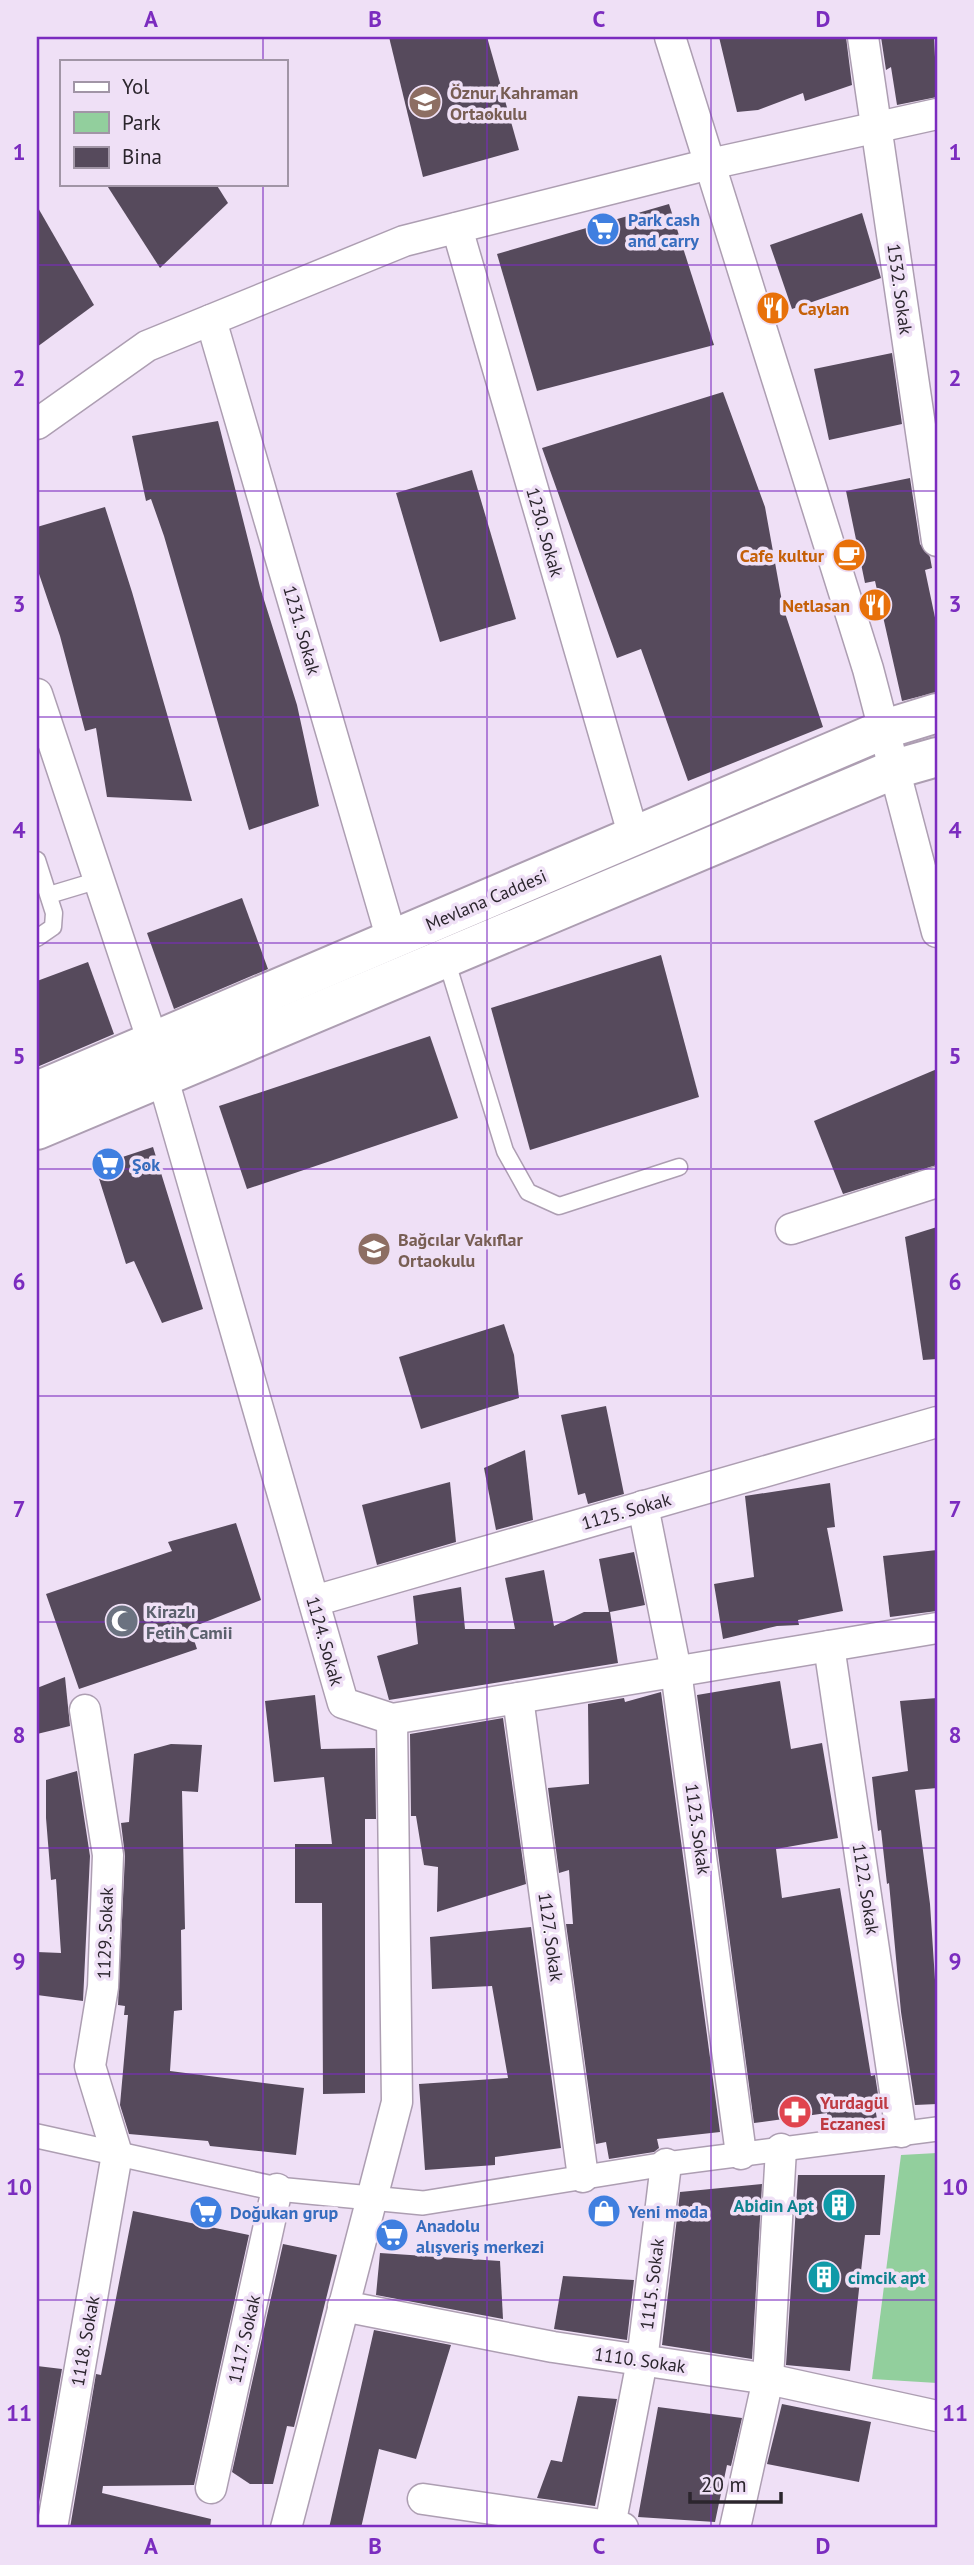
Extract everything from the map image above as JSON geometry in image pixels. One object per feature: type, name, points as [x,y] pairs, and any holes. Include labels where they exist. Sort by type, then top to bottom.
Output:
[{"type":"main road","name":"Mevlana Caddesi","points":[[37,1091],[884,729],[937,713]]},
{"type":"main road","points":[[37,1130],[895,769],[937,757]]},
{"type":"street","points":[[670,37],[869,669],[937,932]]},
{"type":"street","name":"1532. Sokak","points":[[863,37],[937,541]]},
{"type":"street","points":[[37,424],[147,346],[404,241],[710,164],[937,114]]},
{"type":"street","name":"1230. Sokak","points":[[457,228],[634,836]]},
{"type":"street","name":"1231. Sokak","points":[[211,320],[392,940]]},
{"type":"street","points":[[37,694],[153,1042]]},
{"type":"street","name":"1124. Sokak","points":[[163,1079],[343,1703],[392,1719],[937,1628]]},
{"type":"street","points":[[791,1229],[937,1182]]},
{"type":"street","name":"1125. Sokak","points":[[314,1601],[937,1422]]},
{"type":"street","name":"1123. Sokak","points":[[643,1506],[676,1671],[741,2154]]},
{"type":"street","name":"1122. Sokak","points":[[829,1646],[901,2132]]},
{"type":"street","name":"1127. Sokak","points":[[518,1698],[583,2177]]},
{"type":"street","name":"1129. Sokak","points":[[85,1710],[108,1855],[103,1987],[90,2066],[117,2154]]},
{"type":"street","points":[[286,2528],[397,2102],[392,1719]]},
{"type":"street","points":[[37,2136],[277,2189],[423,2203],[666,2164],[937,2129]]},
{"type":"street","points":[[735,2528],[768,2379],[781,2149]]},
{"type":"street","name":"1118. Sokak","points":[[52,2528],[117,2154]]},
{"type":"street","name":"1115. Sokak","points":[[617,2527],[642,2361],[666,2164]]},
{"type":"street","name":"1117. Sokak","points":[[211,2488],[277,2189]]},
{"type":"street","name":"1110. Sokak","points":[[343,2306],[552,2347],[768,2379],[937,2416]]},
{"type":"street","points":[[423,2499],[617,2527]]},
{"type":"lane","points":[[37,860],[54,913],[52,927],[37,938]]},
{"type":"lane","points":[[49,895],[99,880]]},
{"type":"lane","points":[[446,959],[505,1151],[528,1192],[559,1206],[679,1167]]},
{"type":"green space","points":[[937,2153],[937,2383],[872,2379],[901,2155]]},
{"type":"building","points":[[389,37],[487,37],[519,150],[423,177]]},
{"type":"building","points":[[719,37],[846,37],[852,85],[805,101],[803,93],[758,110],[737,112]]},
{"type":"building","points":[[881,37],[934,37],[937,97],[897,105],[891,67],[886,70]]},
{"type":"building","points":[[107,186],[217,186],[228,203],[160,268]]},
{"type":"building","points":[[669,204],[714,345],[537,391],[497,254]]},
{"type":"building","points":[[37,206],[94,305],[37,347]]},
{"type":"building","points":[[862,213],[881,278],[792,309],[770,245]]},
{"type":"building","points":[[892,353],[902,424],[829,440],[814,369]]},
{"type":"building","points":[[723,392],[765,507],[783,607],[823,727],[688,781],[641,649],[617,658],[542,448]]},
{"type":"building","points":[[218,421],[260,587],[297,705],[319,806],[249,830],[164,536],[151,499],[146,501],[132,436]]},
{"type":"building","points":[[472,470],[516,619],[440,642],[396,493]]},
{"type":"building","points":[[910,478],[920,544],[930,557],[932,568],[925,570],[937,627],[937,692],[902,701],[875,581],[865,583],[846,491]]},
{"type":"building","points":[[105,507],[192,801],[107,797],[96,728],[85,731],[60,636],[37,568],[37,527]]},
{"type":"building","points":[[242,898],[268,969],[174,1009],[147,933]]},
{"type":"building","points":[[661,955],[699,1097],[530,1150],[491,1008]]},
{"type":"building","points":[[88,962],[114,1034],[37,1067],[37,981]]},
{"type":"building","points":[[430,1036],[458,1118],[247,1189],[219,1106]]},
{"type":"building","points":[[937,1069],[937,1165],[843,1194],[814,1121]]},
{"type":"building","points":[[153,1147],[203,1309],[162,1323],[134,1261],[126,1264],[95,1166]]},
{"type":"building","points":[[937,1227],[937,1359],[923,1360],[905,1237]]},
{"type":"building","points":[[504,1324],[514,1355],[519,1398],[421,1429],[399,1357]]},
{"type":"building","points":[[606,1406],[624,1494],[588,1504],[585,1493],[578,1495],[561,1415]]},
{"type":"building","points":[[525,1450],[533,1520],[496,1530],[484,1468]]},
{"type":"building","points":[[450,1482],[456,1542],[377,1565],[362,1505]]},
{"type":"building","points":[[830,1483],[835,1527],[827,1528],[843,1611],[798,1620],[799,1625],[777,1626],[723,1639],[714,1584],[754,1577],[745,1496]]},
{"type":"building","name":"Kirazlı Fetih Camii","points":[[236,1523],[261,1600],[190,1628],[197,1649],[79,1689],[46,1594],[172,1551],[168,1542]]},
{"type":"building","points":[[937,1550],[937,1611],[890,1617],[883,1556]]},
{"type":"building","points":[[634,1552],[645,1605],[610,1612],[618,1663],[389,1700],[377,1656],[418,1644],[413,1596],[461,1587],[465,1629],[515,1629],[505,1578],[544,1570],[554,1626],[584,1612],[609,1612],[599,1559]]},
{"type":"building","points":[[65,1677],[70,1726],[37,1734],[37,1688]]},
{"type":"building","points":[[780,1681],[791,1749],[822,1743],[838,1838],[776,1849],[782,1898],[840,1888],[871,2076],[875,2075],[880,2107],[875,2107],[877,2119],[829,2126],[827,2113],[754,2123],[697,1695]]},
{"type":"building","points":[[661,1692],[720,2132],[657,2139],[659,2148],[654,2152],[609,2159],[606,2142],[596,2144],[566,1924],[573,1924],[569,1870],[559,1873],[548,1788],[589,1784],[588,1704],[624,1698],[625,1702]]},
{"type":"building","points":[[315,1695],[321,1749],[375,1748],[376,1819],[365,1819],[365,2093],[323,2094],[322,1903],[295,1903],[295,1844],[332,1844],[324,1777],[274,1782],[265,1701]]},
{"type":"building","points":[[937,1698],[937,1788],[915,1790],[930,1904],[937,2010],[937,2104],[915,2105],[901,2012],[889,1883],[887,1884],[881,1830],[878,1831],[872,1777],[908,1771],[900,1701]]},
{"type":"building","points":[[503,1718],[526,1884],[437,1912],[438,1867],[424,1865],[416,1816],[411,1816],[410,1734]]},
{"type":"building","points":[[171,1744],[202,1745],[198,1792],[182,1791],[185,1929],[181,1930],[182,2010],[174,2011],[170,2071],[304,2088],[296,2155],[210,2146],[208,2141],[129,2134],[120,2105],[128,2015],[124,2015],[125,2006],[118,2005],[125,1856],[121,1823],[129,1822],[134,1754]]},
{"type":"building","points":[[77,1771],[90,1856],[83,2001],[37,1995],[37,1952],[61,1953],[56,1879],[51,1880],[46,1780]]},
{"type":"building","points":[[531,1927],[561,2148],[495,2157],[495,2165],[425,2170],[419,2084],[508,2078],[492,1986],[432,1989],[430,1937]]},
{"type":"building","points":[[798,2175],[885,2175],[880,2235],[865,2235],[850,2371],[786,2365]]},
{"type":"building","points":[[762,2184],[752,2359],[662,2345],[680,2192]]},
{"type":"building","points":[[133,2211],[249,2235],[194,2485],[103,2486],[102,2493],[211,2519],[210,2528],[70,2528],[96,2374],[101,2375]]},
{"type":"building","points":[[283,2244],[337,2255],[294,2427],[287,2426],[273,2484],[250,2484],[232,2472]]},
{"type":"building","points":[[380,2253],[500,2261],[503,2319],[376,2295]]},
{"type":"building","points":[[563,2276],[634,2280],[627,2340],[554,2329]]},
{"type":"building","points":[[374,2330],[451,2345],[416,2459],[379,2449],[361,2528],[329,2528]]},
{"type":"building","points":[[37,2366],[62,2369],[37,2514]]},
{"type":"building","points":[[578,2396],[617,2399],[595,2506],[537,2498],[551,2460],[562,2462]]},
{"type":"building","points":[[782,2404],[871,2422],[859,2482],[767,2464]]},
{"type":"building","points":[[658,2407],[742,2418],[731,2466],[727,2465],[715,2522],[638,2517]]},
{"type":"place","name":"Öznur Kahraman Ortaokulu","points":[[425,102]]},
{"type":"place","name":"Park cash and carry","points":[[603,229]]},
{"type":"place","name":"Caylan","points":[[773,308]]},
{"type":"place","name":"Cafe kultur","points":[[849,555]]},
{"type":"place","name":"Netlasan","points":[[875,605]]},
{"type":"place","name":"Şok","points":[[108,1164]]},
{"type":"place","name":"Bağcılar Vakıflar Ortaokulu","points":[[374,1249]]},
{"type":"place","name":"Kirazlı Fetih Camii","points":[[122,1621]]},
{"type":"place","name":"Yurdagül Eczanesi","points":[[795,2112]]},
{"type":"place","name":"Abidin Apt","points":[[839,2205]]},
{"type":"place","name":"Yeni moda","points":[[604,2211]]},
{"type":"place","name":"Doğukan grup","points":[[206,2212]]},
{"type":"place","name":"Anadolu alışveriş merkezi","points":[[392,2235]]},
{"type":"place","name":"cimcik apt","points":[[824,2277]]}]
